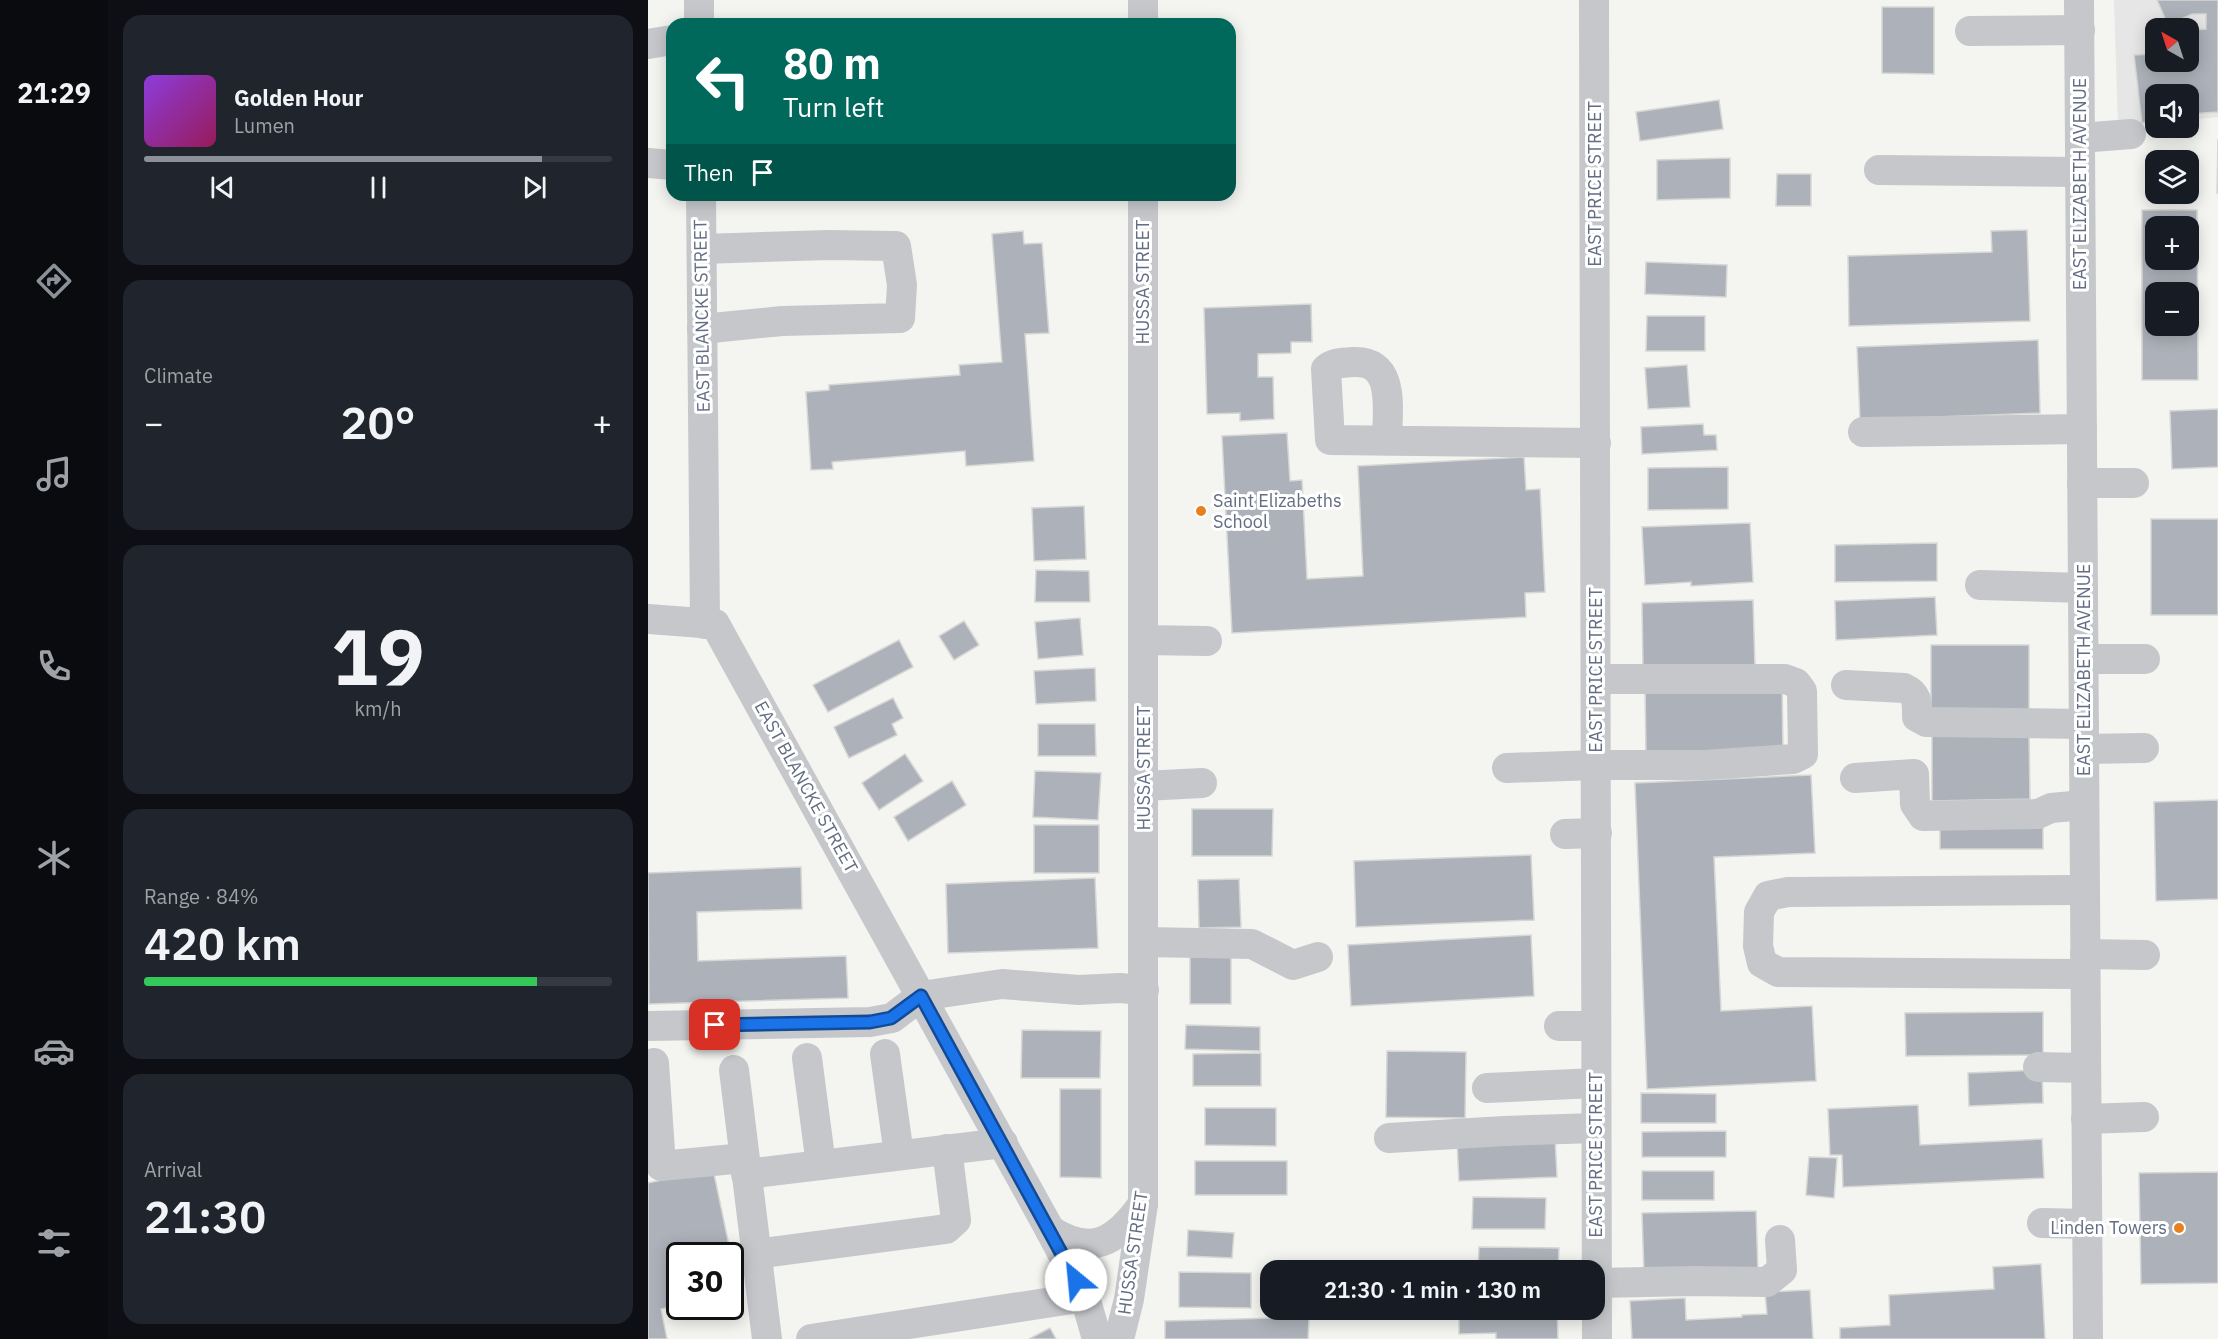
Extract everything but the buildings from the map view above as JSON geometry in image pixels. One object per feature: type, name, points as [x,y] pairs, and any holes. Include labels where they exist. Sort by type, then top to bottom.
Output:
[{"type":"street","points":[[699,0],[699,18]]},
{"type":"street","points":[[1143,0],[1143,18]]},
{"type":"street","name":"EAST PRICE STREET","points":[[1594,0],[1597,1260]]},
{"type":"street","name":"EAST ELIZABETH AVENUE","points":[[2079,0],[2088,1339]]},
{"type":"street","points":[[1970,31],[2080,30]]},
{"type":"street","points":[[648,44],[666,41]]},
{"type":"street","points":[[2080,138],[2131,134]]},
{"type":"street","points":[[648,163],[666,164]]},
{"type":"street","points":[[1879,170],[2080,172]]},
{"type":"street","name":"EAST BLANCKE STREET","points":[[701,201],[705,624],[715,624],[1003,1143],[1085,1297],[1097,1339]]},
{"type":"street","name":"HUSSA STREET","points":[[1119,1339],[1129,1299],[1143,1204],[1143,201]]},
{"type":"street","points":[[702,249],[829,245],[896,246],[902,285],[900,318],[782,321],[702,329]]},
{"type":"street","points":[[1863,432],[2082,429]]},
{"type":"street","points":[[1387,441],[1596,443]]},
{"type":"street","points":[[2082,483],[2134,483]]},
{"type":"street","points":[[1980,585],[2083,588]]},
{"type":"street","points":[[648,620],[705,624]]},
{"type":"street","points":[[1143,640],[1207,642]]},
{"type":"street","points":[[2084,658],[2145,659]]},
{"type":"street","points":[[1507,768],[1704,765],[1793,759],[1803,754],[1802,691],[1796,683],[1785,679],[1596,680]]},
{"type":"street","points":[[1846,685],[1904,688],[1911,691],[1917,702],[1917,717],[1926,722],[2084,736],[2144,748]]},
{"type":"street","points":[[1856,778],[1914,774],[1915,804],[1923,816],[2038,814],[2051,808],[2084,805]]},
{"type":"street","points":[[1144,786],[1202,783]]},
{"type":"street","points":[[1565,834],[1597,833]]},
{"type":"street","points":[[2085,890],[1788,892],[1768,896],[1759,912],[1758,946],[1762,963],[1778,972],[2085,964],[2145,955]]},
{"type":"street","points":[[1144,942],[1252,944],[1293,965],[1318,957]]},
{"type":"street","points":[[648,1026],[870,1022],[891,1018],[921,996],[1002,984],[1079,990],[1120,988],[1144,990]]},
{"type":"street","points":[[1558,1026],[1596,1026]]},
{"type":"street","points":[[885,1054],[899,1155]]},
{"type":"street","points":[[807,1058],[821,1165]]},
{"type":"street","points":[[654,1063],[661,1166],[821,1165],[1003,1143]]},
{"type":"street","points":[[2038,1067],[2085,1068]]},
{"type":"street","points":[[734,1070],[766,1339]]},
{"type":"street","points":[[1487,1088],[1596,1083]]},
{"type":"street","points":[[2086,1119],[2144,1118]]},
{"type":"street","points":[[1389,1138],[1596,1128]]},
{"type":"street","points":[[756,1254],[946,1229],[956,1220],[947,1149]]},
{"type":"street","points":[[1050,1230],[1078,1244],[1095,1244],[1127,1226],[1143,1204]]},
{"type":"street","points":[[2042,1223],[2087,1224]]},
{"type":"street","points":[[1605,1284],[1767,1282],[1782,1270],[1780,1240]]},
{"type":"street","points":[[811,1339],[958,1328],[1085,1297]]},
{"type":"street","name":"EAST PRICE STREET","points":[[1598,1320],[1598,1339]]},
{"type":"shaded area","points":[[2114,0],[2218,0],[2218,117],[2199,119],[2199,84],[2145,84],[2145,124],[2118,126]]},
{"type":"place","name":"Saint Elizabeths School","points":[[1201,511]]},
{"type":"place","name":"Linden Towers","points":[[2179,1228]]},
{"type":"route","points":[[715,1025],[870,1022],[891,1018],[921,996],[1076,1280]]}]
